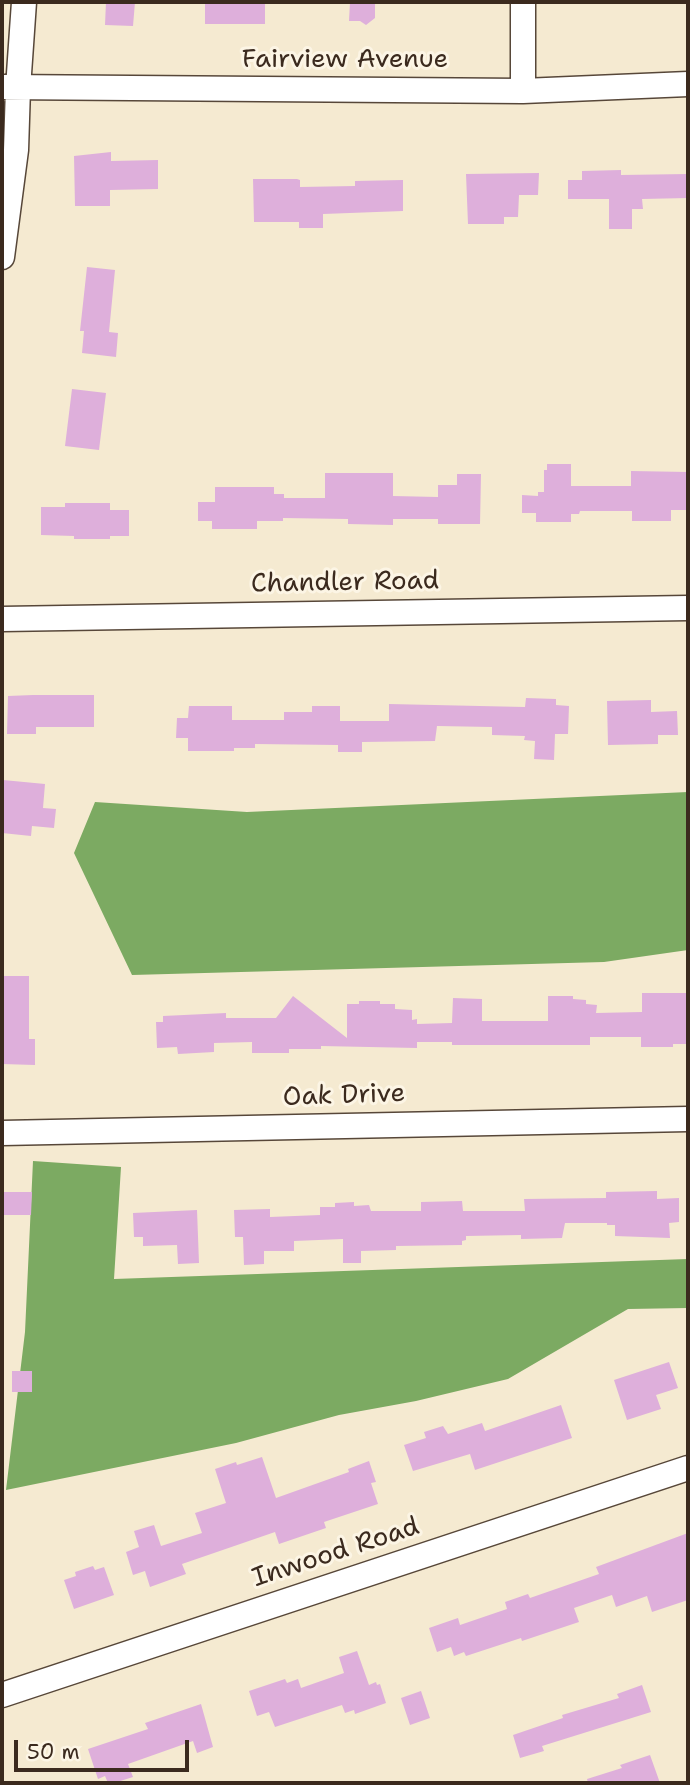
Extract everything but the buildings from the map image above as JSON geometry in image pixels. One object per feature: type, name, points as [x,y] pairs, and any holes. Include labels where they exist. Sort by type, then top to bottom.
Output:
[{"type":"street","points":[[2,257],[16,150],[10,87],[24,2]]},
{"type":"street","points":[[523,2],[523,91]]},
{"type":"street","name":"Fairview Avenue","points":[[10,87],[523,91],[688,84]]},
{"type":"street","name":"Chandler Road","points":[[2,619],[688,608]]},
{"type":"street","name":"Oak Drive","points":[[2,1133],[688,1119]]},
{"type":"street","name":"Inwood Road","points":[[2,1695],[688,1468]]},
{"type":"green space","points":[[688,792],[688,950],[604,962],[132,975],[74,853],[95,802],[247,812]]},
{"type":"green space","points":[[33,1161],[121,1167],[114,1279],[688,1259],[688,1308],[628,1309],[508,1379],[416,1401],[339,1415],[236,1443],[6,1490],[25,1332]]}]
